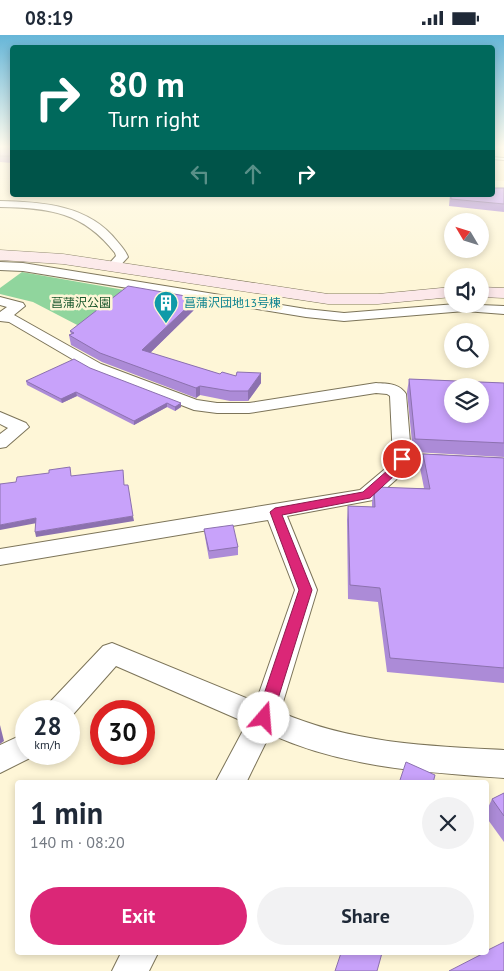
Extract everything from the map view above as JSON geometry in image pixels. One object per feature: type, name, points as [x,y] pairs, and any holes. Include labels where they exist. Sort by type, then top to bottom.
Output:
[{"type":"street","points":[[0,204],[53,208],[87,219],[98,227],[121,253],[122,257],[113,266]]},
{"type":"street","points":[[0,255],[27,256],[113,266],[328,299],[378,299],[444,293]]},
{"type":"street","points":[[0,274],[7,266],[27,256]]},
{"type":"street","points":[[7,266],[344,317],[465,307],[504,310]]},
{"type":"street","points":[[489,292],[504,293]]},
{"type":"street","points":[[0,301],[18,306],[2,317],[13,319],[96,367],[194,405],[217,408],[250,408],[376,388],[391,389],[398,394],[402,459],[392,473],[366,495],[275,512],[0,557]]},
{"type":"street","points":[[0,417],[20,427],[0,443]]},
{"type":"street","points":[[402,459],[504,465]]},
{"type":"street","points":[[232,780],[264,718],[306,590],[275,512]]},
{"type":"street","points":[[69,700],[112,653],[301,735],[341,747],[388,756],[504,764]]},
{"type":"street","points":[[0,760],[15,752]]},
{"type":"street","points":[[130,971],[139,955]]},
{"type":"green space","name":"菖蒲沢公園","points":[[22,272],[130,291],[83,328],[33,302],[0,294],[0,288]]},
{"type":"building","points":[[495,191],[504,191],[504,204],[451,199],[451,197],[495,197]]},
{"type":"building","points":[[128,286],[197,298],[142,350],[220,374],[222,372],[236,376],[237,372],[261,373],[248,391],[230,391],[200,386],[196,388],[100,353],[69,335],[74,333],[70,331]]},
{"type":"building","points":[[74,359],[90,368],[181,403],[175,407],[167,403],[134,421],[76,392],[61,399],[26,381]]},
{"type":"building","points":[[409,379],[444,380],[444,423],[489,423],[489,382],[504,383],[504,443],[415,439]]},
{"type":"building","points":[[423,454],[504,458],[504,668],[390,658],[380,588],[350,585],[348,506],[375,507],[374,488],[377,487],[430,489]]},
{"type":"building","points":[[70,467],[71,476],[123,470],[124,485],[128,485],[133,516],[35,532],[36,518],[0,525],[0,484],[16,482],[17,477],[49,473],[49,470]]},
{"type":"building","points":[[233,525],[238,547],[209,551],[204,529]]},
{"type":"building","points":[[406,762],[435,775],[434,780],[400,780]]},
{"type":"building","points":[[504,793],[504,816],[492,799]]},
{"type":"building","points":[[504,942],[504,971],[449,971],[480,955],[489,955],[489,950]]},
{"type":"building","points":[[340,955],[381,955],[377,971],[335,971]]},
{"type":"place","name":"菖蒲沢団地13号棟","points":[[166,324]]},
{"type":"route","points":[[264,718],[306,590],[275,512],[366,495],[392,473],[402,459]]}]
